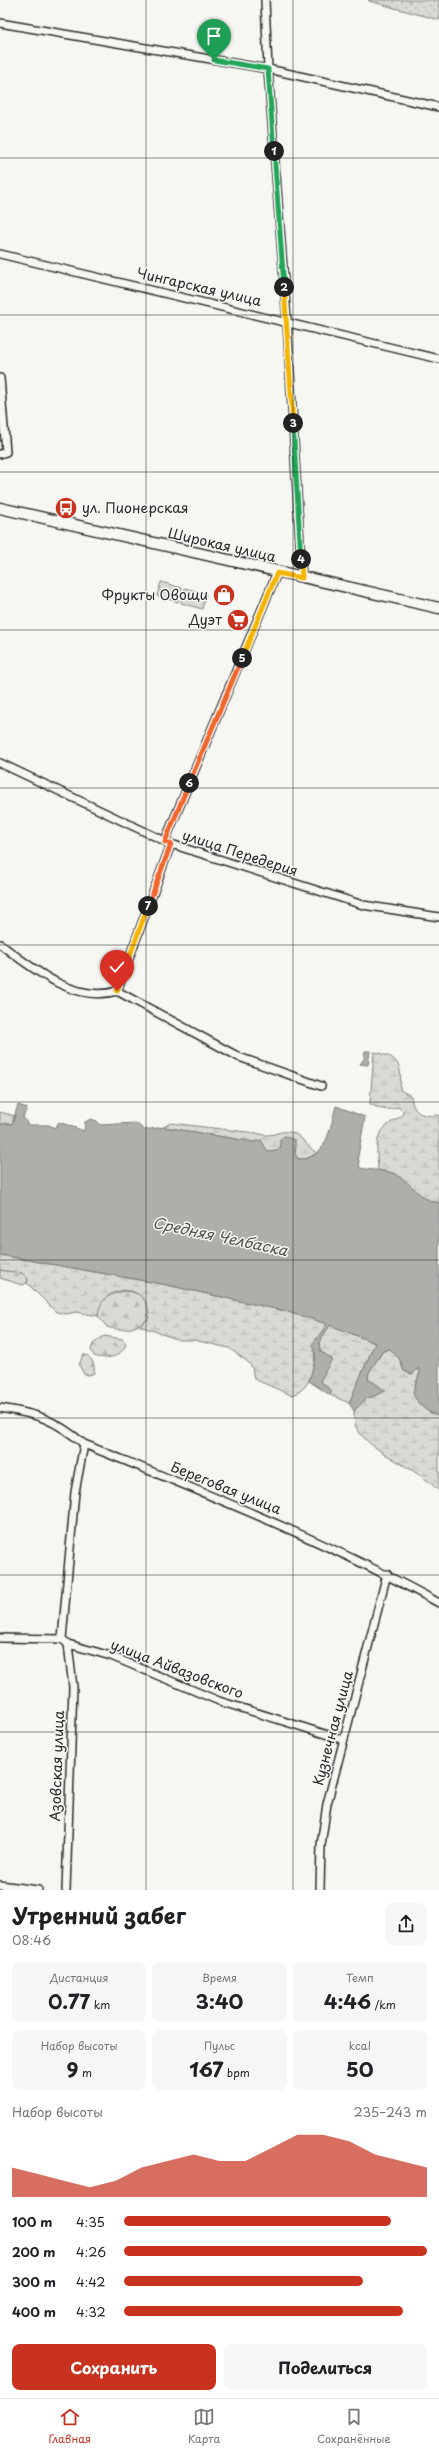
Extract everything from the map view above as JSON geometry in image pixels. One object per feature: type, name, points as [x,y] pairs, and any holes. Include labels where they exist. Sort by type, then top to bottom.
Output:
[{"type":"street","points":[[265,0],[268,69],[287,321],[302,578]]},
{"type":"street","points":[[0,23],[268,69],[439,107]]},
{"type":"street","name":"Чингарская улица","points":[[0,254],[287,321],[439,359]]},
{"type":"street","points":[[0,378],[6,452],[0,454]]},
{"type":"street","name":"Широкая улица","points":[[0,508],[277,573],[439,608]]},
{"type":"street","points":[[117,991],[168,843],[277,573]]},
{"type":"street","name":"улица Передерия","points":[[0,763],[168,843],[363,905],[439,917]]},
{"type":"street","points":[[0,944],[48,977],[75,989],[95,995],[117,991],[238,1057],[321,1086]]},
{"type":"street","name":"Береговая улица","points":[[0,1408],[26,1412],[52,1421],[84,1444],[263,1517],[387,1574],[439,1603]]},
{"type":"street","name":"Азовская улица","points":[[66,1890],[73,1687],[65,1641],[75,1492],[84,1444]]},
{"type":"street","name":"Кузнечная улица","points":[[320,1890],[324,1822],[387,1574]]},
{"type":"street","name":"улица Айвазовского","points":[[0,1638],[65,1641],[111,1656],[219,1701],[344,1740]]},
{"type":"street","points":[[0,1885],[38,1890]]},
{"type":"green space","points":[[368,0],[439,0],[439,20],[369,1]]},
{"type":"green space","points":[[161,582],[182,588],[178,602],[157,596]]},
{"type":"green space","points":[[185,588],[206,594],[202,609],[181,603]]},
{"type":"green space","points":[[374,1052],[389,1057],[398,1064],[400,1068],[400,1090],[411,1096],[414,1107],[419,1113],[423,1115],[439,1115],[439,1203],[422,1197],[397,1176],[378,1170],[377,1143],[379,1137],[386,1126],[402,1116],[403,1111],[398,1107],[384,1109],[370,1104]]},
{"type":"green space","points":[[0,1112],[15,1116],[12,1124],[0,1124]]},
{"type":"green space","points":[[170,1123],[256,1133],[262,1135],[290,1132],[301,1138],[317,1153],[306,1159],[298,1159],[295,1154],[296,1147],[280,1140],[281,1147],[277,1151],[267,1152],[261,1140],[254,1142],[164,1127]]},
{"type":"green space","points":[[0,1255],[162,1284],[285,1311],[327,1324],[313,1345],[314,1367],[308,1382],[304,1388],[291,1395],[254,1379],[252,1367],[248,1362],[229,1348],[194,1340],[179,1340],[140,1326],[149,1318],[147,1305],[141,1296],[133,1292],[124,1290],[115,1292],[106,1298],[100,1306],[98,1316],[76,1312],[66,1314],[56,1312],[27,1283],[28,1279],[22,1273],[0,1270]]},
{"type":"green space","points":[[0,1270],[22,1273],[28,1279],[27,1283],[22,1285],[0,1278]]},
{"type":"green space","points":[[124,1291],[136,1293],[143,1298],[148,1306],[149,1318],[139,1325],[130,1328],[119,1329],[107,1327],[98,1316],[100,1305],[105,1298]]},
{"type":"green space","points":[[330,1325],[375,1343],[349,1403],[330,1395],[331,1391],[320,1381],[321,1375],[332,1359],[320,1351],[319,1342]]},
{"type":"green space","points":[[104,1336],[123,1339],[126,1344],[124,1349],[113,1357],[103,1358],[94,1356],[91,1350],[93,1344]]},
{"type":"green space","points":[[390,1349],[399,1358],[404,1371],[412,1374],[419,1368],[420,1372],[413,1392],[430,1413],[439,1416],[439,1491],[419,1475],[372,1445],[363,1437],[355,1425],[354,1411],[366,1399],[385,1391],[368,1379],[369,1372],[383,1351]]},
{"type":"green space","points":[[83,1355],[87,1355],[91,1359],[94,1365],[94,1373],[89,1375],[84,1374],[79,1365]]},
{"type":"water","points":[[365,1051],[370,1051],[368,1065],[360,1064],[364,1059]]},
{"type":"water","name":"Средняя Челбаска","points":[[18,1105],[27,1108],[23,1117],[28,1125],[49,1125],[55,1128],[59,1122],[84,1131],[85,1122],[91,1119],[97,1121],[100,1125],[136,1123],[144,1130],[164,1127],[254,1142],[261,1140],[268,1152],[277,1151],[281,1147],[280,1140],[284,1136],[295,1140],[295,1154],[298,1159],[308,1158],[315,1155],[321,1149],[329,1133],[336,1106],[365,1117],[358,1156],[360,1168],[393,1173],[403,1179],[426,1199],[439,1203],[439,1416],[423,1407],[415,1397],[413,1392],[420,1372],[419,1368],[412,1374],[404,1371],[399,1358],[390,1349],[383,1351],[369,1372],[368,1379],[386,1391],[366,1399],[354,1411],[349,1403],[375,1343],[330,1325],[319,1342],[320,1351],[332,1359],[320,1381],[332,1391],[330,1395],[309,1381],[316,1356],[312,1345],[327,1324],[285,1311],[162,1284],[0,1255],[0,1124],[12,1124]]},
{"type":"place","name":"ул. Пионерская","points":[[66,508]]},
{"type":"place","name":"Фрукты Овощи","points":[[224,595]]},
{"type":"place","name":"Дуэт","points":[[238,620]]},
{"type":"route","points":[[117,991],[171,844],[165,842],[277,573],[302,578],[287,321],[268,69],[214,60]]}]
